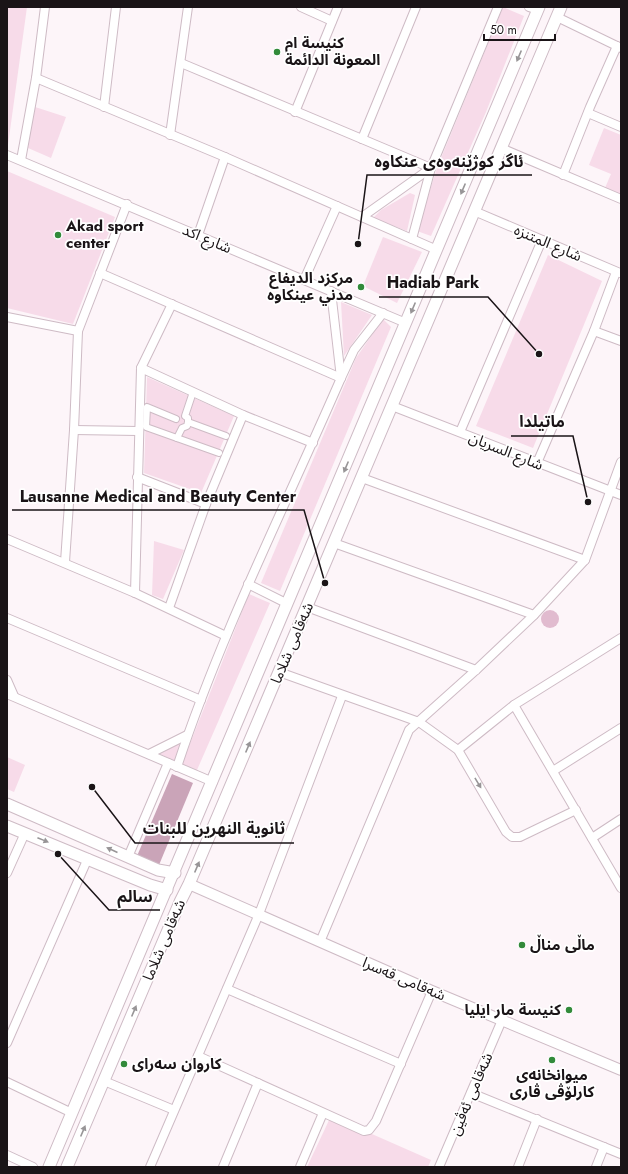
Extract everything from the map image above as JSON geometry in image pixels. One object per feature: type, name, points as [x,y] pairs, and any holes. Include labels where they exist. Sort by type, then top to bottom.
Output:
[{"type":"main road","name":"شەقامی شلاما","points":[[49,1167],[175,873],[509,80],[536,8]]},
{"type":"main road","name":"شەقامی شلاما","points":[[67,1167],[307,608],[559,12]]},
{"type":"main road","points":[[509,80],[527,87]]},
{"type":"main road","points":[[364,424],[365,430],[370,435],[377,435],[382,430]]},
{"type":"main road","points":[[354,447],[359,443],[366,443],[371,448],[371,455]]},
{"type":"main road","points":[[7,804],[158,870],[175,873]]},
{"type":"main road","points":[[7,826],[88,858],[150,885],[167,890]]},
{"type":"main road","points":[[150,885],[156,879],[158,870]]},
{"type":"street","points":[[21,160],[36,78],[45,7]]},
{"type":"street","points":[[104,107],[116,7]]},
{"type":"street","points":[[170,135],[188,7]]},
{"type":"street","points":[[301,7],[332,20]]},
{"type":"street","points":[[295,112],[338,7]]},
{"type":"street","points":[[362,139],[416,7]]},
{"type":"street","points":[[412,239],[431,168],[498,7]]},
{"type":"street","points":[[559,12],[619,47],[588,113],[563,175]]},
{"type":"street","points":[[181,63],[431,168]]},
{"type":"street","points":[[36,78],[225,157],[437,250]]},
{"type":"street","points":[[588,113],[621,127]]},
{"type":"street","points":[[501,148],[621,199]]},
{"type":"street","name":"شارع اكد","points":[[7,155],[406,323]]},
{"type":"street","points":[[198,235],[225,157]]},
{"type":"street","points":[[362,217],[431,168]]},
{"type":"street","points":[[65,562],[74,430],[78,331],[126,204]]},
{"type":"street","points":[[304,280],[337,206]]},
{"type":"street","name":"شارع المتنزه","points":[[474,212],[618,273]]},
{"type":"street","points":[[460,432],[542,240]]},
{"type":"street","points":[[100,273],[341,378]]},
{"type":"street","points":[[537,463],[618,273]]},
{"type":"street","points":[[331,291],[341,378]]},
{"type":"street","points":[[135,592],[138,431],[141,368],[172,304]]},
{"type":"street","points":[[177,767],[187,735],[226,636],[341,378],[354,350],[383,313]]},
{"type":"street","points":[[7,316],[78,331]]},
{"type":"street","points":[[594,331],[621,341]]},
{"type":"street","points":[[141,368],[243,414],[313,443]]},
{"type":"street","points":[[177,438],[182,428],[187,426],[187,419],[193,392]]},
{"type":"street","name":"شارع السريان","points":[[392,406],[621,495]]},
{"type":"street","points":[[182,428],[176,419],[146,407],[146,427],[218,453]]},
{"type":"street","points":[[169,608],[206,504],[243,414]]},
{"type":"street","points":[[176,419],[180,416],[226,436]]},
{"type":"street","points":[[74,430],[138,431]]},
{"type":"street","points":[[320,942],[409,730],[476,670],[534,614],[585,560],[609,490],[621,462]]},
{"type":"street","points":[[137,477],[206,504]]},
{"type":"street","points":[[362,478],[585,560]]},
{"type":"street","points":[[7,539],[135,592],[226,636]]},
{"type":"street","points":[[334,543],[534,614]]},
{"type":"street","points":[[248,584],[288,604]]},
{"type":"street","points":[[307,608],[476,670]]},
{"type":"street","points":[[7,618],[201,700]]},
{"type":"street","points":[[458,750],[514,705],[621,638]]},
{"type":"street","points":[[279,672],[342,696],[419,722],[458,750],[506,832],[512,837],[520,837],[576,810]]},
{"type":"street","points":[[7,680],[11,695],[213,782]]},
{"type":"street","points":[[150,1167],[259,914],[342,696]]},
{"type":"street","points":[[514,705],[621,888]]},
{"type":"street","points":[[552,771],[621,728]]},
{"type":"street","points":[[149,754],[187,735]]},
{"type":"street","points":[[128,857],[168,763]]},
{"type":"street","points":[[592,838],[621,819]]},
{"type":"street","points":[[7,873],[25,833]]},
{"type":"street","points":[[7,1043],[88,858]]},
{"type":"street","name":"شەقامی قەسرا","points":[[189,884],[432,992],[621,1070]]},
{"type":"street","points":[[227,989],[401,1064]]},
{"type":"street","points":[[198,1056],[364,1131],[369,1130],[376,1121],[432,992]]},
{"type":"street","name":"شەقامی ئەڤین","points":[[440,1167],[502,1020]]},
{"type":"street","points":[[104,1081],[174,1110]]},
{"type":"street","points":[[7,1082],[72,1113]]},
{"type":"street","points":[[223,1167],[258,1083]]},
{"type":"street","points":[[471,1094],[537,1119],[621,1154]]},
{"type":"street","points":[[300,1167],[323,1113]]},
{"type":"street","points":[[518,1167],[537,1119]]},
{"type":"street","points":[[596,1167],[604,1147]]},
{"type":"street","points":[[7,1155],[33,1167]]},
{"type":"shaded area","points":[[7,7],[27,7],[8,145],[7,145]]},
{"type":"shaded area","points":[[503,7],[524,16],[486,112],[431,236],[417,231],[437,168]]},
{"type":"shaded area","points":[[32,106],[66,117],[51,158],[28,148]]},
{"type":"shaded area","points":[[604,128],[621,135],[621,195],[605,188],[611,174],[589,165]]},
{"type":"shaded area","name":"Akad sport center","points":[[7,171],[115,217],[73,324],[7,308]]},
{"type":"shaded area","points":[[410,193],[415,195],[407,231],[373,218],[381,210]]},
{"type":"shaded area","points":[[383,237],[422,252],[397,303],[363,286]]},
{"type":"shaded area","points":[[548,255],[602,281],[533,448],[476,426]]},
{"type":"shaded area","points":[[341,302],[372,315],[344,356]]},
{"type":"shaded area","points":[[383,319],[391,327],[280,591],[261,583],[356,358]]},
{"type":"shaded area","points":[[147,377],[234,416],[201,493],[144,473]]},
{"type":"shaded area","points":[[154,541],[184,550],[163,599],[152,595]]},
{"type":"shaded area","points":[[249,594],[270,603],[197,770],[182,764]]},
{"type":"shaded area","points":[[550,610],[556,613],[559,619],[556,625],[550,628],[544,625],[541,619],[544,613]]},
{"type":"shaded area","points":[[180,743],[175,761],[160,754]]},
{"type":"shaded area","points":[[7,757],[25,765],[14,792],[7,789]]},
{"type":"shaded area","points":[[172,774],[193,783],[159,865],[137,856]]},
{"type":"shaded area","points":[[331,1116],[431,1160],[428,1167],[307,1167]]},
{"type":"place","name":"كنيسة ام المعونة الدائمة","points":[[277,52]]},
{"type":"place","name":"Akad sport center","points":[[58,235]]},
{"type":"place","name":"ئاگر كوژێنه‌وه‌ی عنكاوه","points":[[358,244]]},
{"type":"place","name":"مرکزد الدیفاع مدني عينكاوه","points":[[361,287]]},
{"type":"place","name":"Hadiab Park","points":[[539,354]]},
{"type":"place","name":"ماتیلدا","points":[[588,502]]},
{"type":"place","name":"Lausanne Medical and Beauty Center","points":[[325,583]]},
{"type":"place","name":"ثانوية النهرين للبنات","points":[[92,787]]},
{"type":"place","name":"سالم","points":[[58,854]]},
{"type":"place","name":"ماڵی مناڵ","points":[[522,945]]},
{"type":"place","name":"كنيسة مار ايليا","points":[[569,1010]]},
{"type":"place","name":"میوانخانەی کارلۆڤی ڤاری","points":[[552,1060]]},
{"type":"place","name":"کاروان سەرای","points":[[124,1064]]}]
